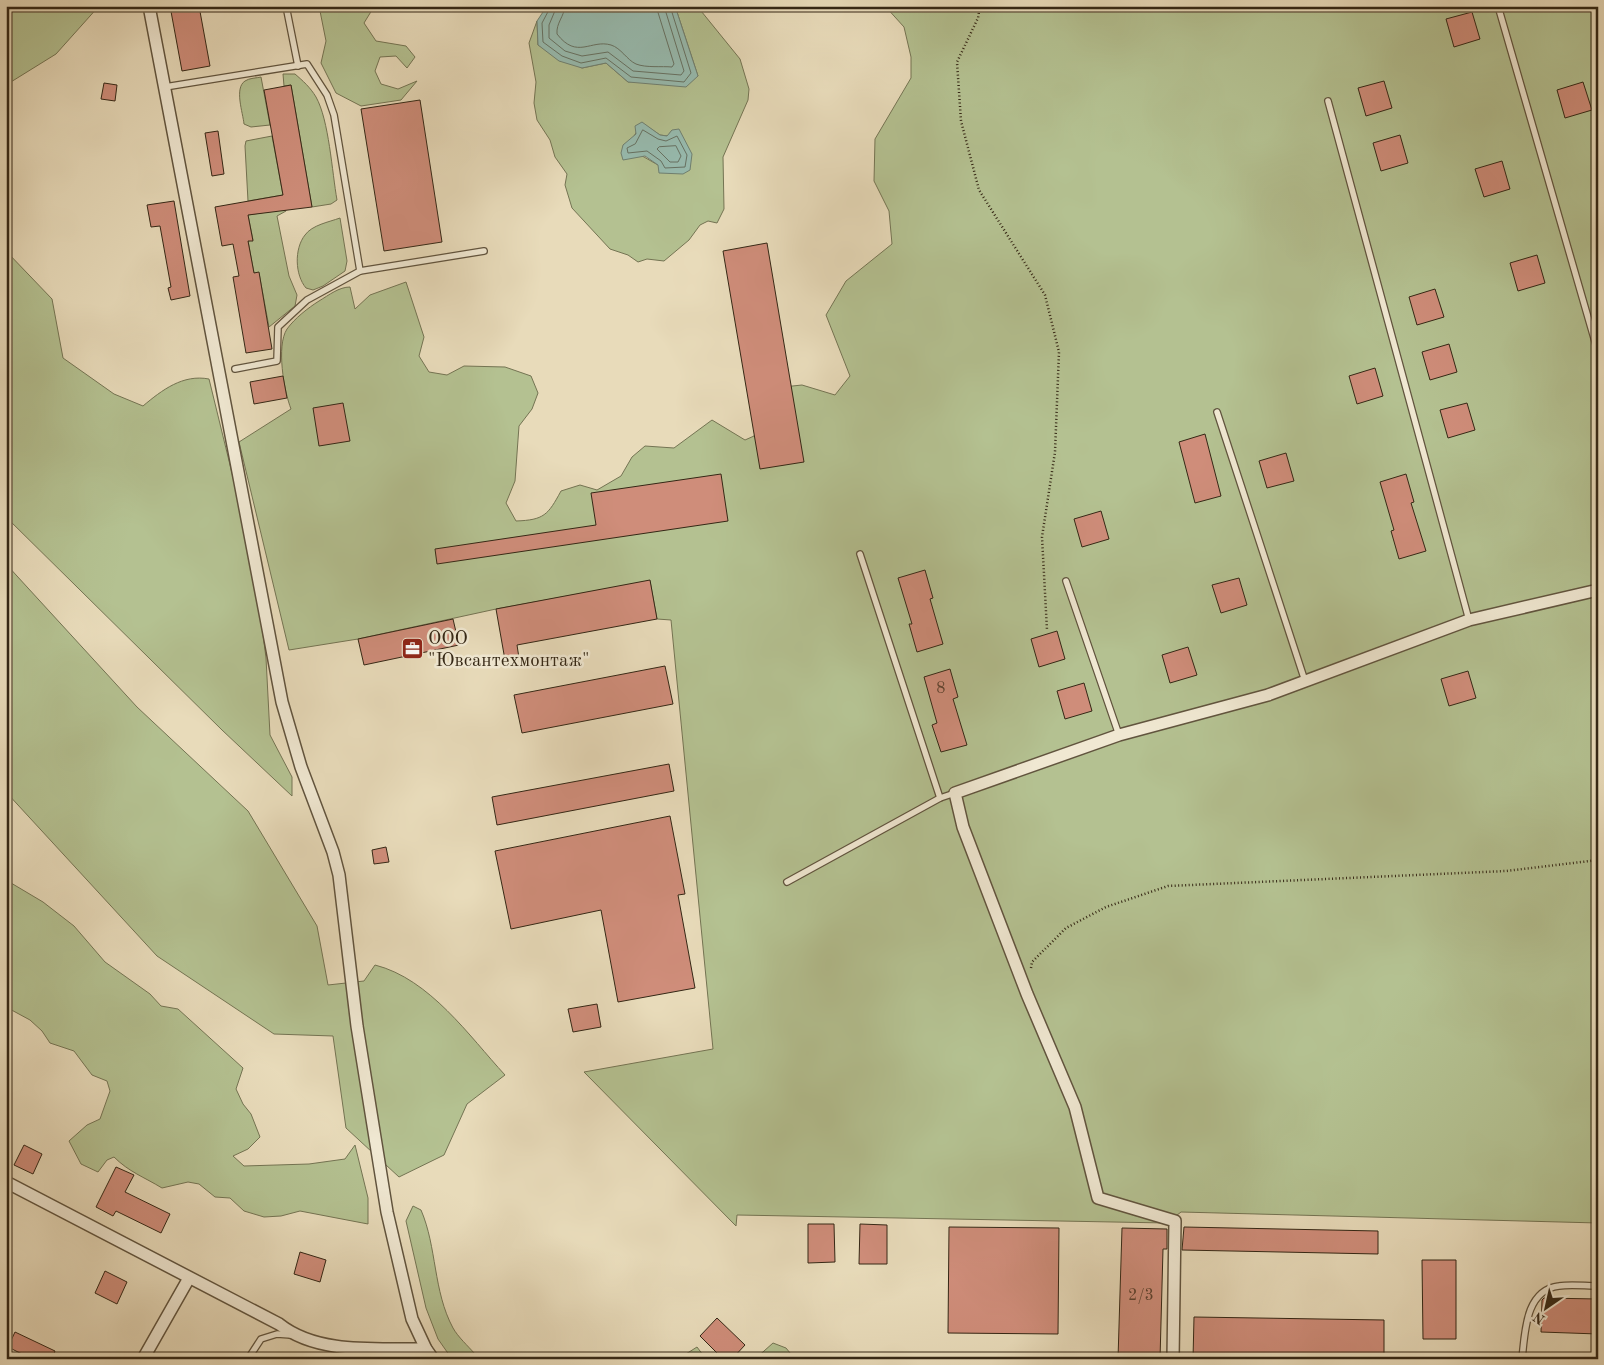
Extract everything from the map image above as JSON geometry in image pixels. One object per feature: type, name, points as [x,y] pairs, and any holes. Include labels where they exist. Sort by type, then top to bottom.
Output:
[{"type":"street","points":[[149,6],[282,702],[301,767],[333,852],[339,875],[357,1026],[386,1203],[412,1319],[429,1354]]},
{"type":"street","points":[[1173,1359],[1175,1221],[1098,1198],[1075,1107],[1026,994],[963,827],[955,793],[1119,735],[1268,695],[1469,620],[1598,590]]},
{"type":"street","points":[[6,1182],[279,1324],[293,1335],[330,1346],[429,1354]]},
{"type":"street","points":[[143,1359],[189,1278]]},
{"type":"lane","points":[[286,6],[298,66]]},
{"type":"lane","points":[[1498,6],[1598,352]]},
{"type":"lane","points":[[166,87],[307,64],[327,95],[334,115],[360,271]]},
{"type":"lane","points":[[1328,102],[1469,620]]},
{"type":"lane","points":[[236,369],[277,361],[278,327],[307,300],[360,271],[484,251]]},
{"type":"lane","points":[[1216,412],[1305,682]]},
{"type":"lane","points":[[860,554],[940,798]]},
{"type":"lane","points":[[1066,582],[1119,735]]},
{"type":"lane","points":[[787,882],[940,798],[955,793]]},
{"type":"lane","points":[[1522,1359],[1527,1319],[1538,1297],[1545,1291],[1560,1286],[1598,1286]]},
{"type":"lane","points":[[248,1359],[260,1339],[277,1334],[293,1335]]},
{"type":"path","points":[[980,6],[978,18],[957,62],[961,121],[979,190],[1045,295],[1059,352],[1055,452],[1042,537],[1047,630]]},
{"type":"path","points":[[1031,970],[1032,962],[1066,928],[1106,907],[1168,886],[1506,871],[1598,860]]},
{"type":"green space","points":[[6,6],[99,6],[56,54],[6,85]]},
{"type":"green space","points":[[319,6],[381,6],[372,10],[364,23],[376,41],[406,46],[415,57],[407,68],[396,56],[380,57],[375,71],[381,84],[398,89],[417,81],[401,100],[361,106],[336,93],[321,63],[326,41]]},
{"type":"green space","points":[[675,6],[697,6],[740,59],[749,89],[748,100],[723,157],[724,209],[717,223],[708,221],[700,225],[689,240],[664,261],[647,259],[638,262],[628,255],[610,249],[572,208],[565,185],[567,174],[555,157],[550,140],[537,120],[534,103],[536,82],[529,43],[537,21],[538,45],[582,68],[606,63],[628,82],[698,76]],"holes":[[[642,123],[660,135],[668,136],[672,130],[658,165],[623,145],[631,141]]]},
{"type":"green space","points":[[885,6],[1598,6],[1598,1223],[1181,1212],[1167,1223],[737,1215],[736,1226],[584,1072],[713,1049],[671,620],[657,619],[650,581],[496,609],[358,639],[289,650],[239,442],[291,409],[282,369],[282,346],[287,329],[319,301],[338,290],[350,287],[355,309],[370,295],[406,282],[424,337],[419,356],[429,372],[447,375],[464,366],[505,367],[531,376],[538,393],[532,409],[519,426],[515,481],[506,503],[516,521],[533,519],[544,515],[561,491],[580,485],[597,490],[621,476],[632,457],[645,446],[674,448],[712,420],[745,440],[754,436],[783,387],[802,385],[835,395],[850,376],[826,315],[846,281],[892,244],[889,211],[874,181],[875,139],[911,78],[911,57],[904,27]]},
{"type":"green space","points":[[283,74],[295,74],[311,90],[320,107],[327,132],[337,200],[331,204],[312,207],[291,85],[284,86]]},
{"type":"green space","points":[[261,77],[270,125],[251,127],[244,124],[240,89],[245,81]]},
{"type":"green space","points":[[272,136],[283,195],[248,201],[246,141]]},
{"type":"green space","points":[[285,209],[286,211],[277,216],[289,276],[297,295],[295,306],[269,327],[259,273],[254,273],[248,241],[253,240],[248,215]]},
{"type":"green space","points":[[340,218],[347,261],[345,271],[323,286],[313,290],[306,288],[302,283],[297,262],[301,241],[312,229]]},
{"type":"green space","points":[[6,251],[52,299],[63,358],[114,394],[143,406],[165,389],[182,381],[199,378],[209,379],[254,563],[266,658],[270,735],[292,777],[292,796],[222,730],[6,517]]},
{"type":"green space","points":[[6,564],[137,707],[248,811],[317,926],[328,985],[364,981],[375,965],[395,972],[431,996],[463,1027],[505,1075],[467,1104],[444,1155],[399,1177],[346,1128],[333,1036],[274,1034],[157,956],[6,792]]},
{"type":"green space","points":[[6,880],[43,902],[74,926],[105,962],[150,994],[161,1006],[178,1009],[243,1068],[236,1089],[243,1104],[251,1114],[260,1137],[248,1149],[233,1156],[244,1166],[309,1164],[345,1159],[355,1145],[368,1198],[368,1224],[300,1211],[281,1216],[264,1217],[244,1211],[230,1198],[215,1197],[199,1184],[188,1182],[162,1188],[131,1170],[114,1157],[107,1160],[98,1172],[81,1164],[69,1141],[87,1125],[100,1119],[110,1091],[107,1081],[92,1075],[74,1051],[50,1043],[42,1031],[30,1020],[6,1007]]},
{"type":"green space","points":[[413,1206],[421,1210],[426,1224],[438,1284],[447,1314],[455,1331],[475,1354],[474,1359],[452,1359],[438,1339],[426,1308],[406,1221]]},
{"type":"green space","points":[[773,1343],[786,1348],[795,1359],[755,1359]]},
{"type":"green space","points":[[697,1347],[706,1359],[678,1359]]},
{"type":"water","points":[[547,6],[675,6],[698,76],[686,87],[628,82],[606,63],[582,68],[559,61],[538,45],[537,21]]},
{"type":"water","points":[[642,122],[660,135],[667,136],[672,130],[679,129],[692,154],[690,170],[683,174],[659,173],[658,165],[645,156],[623,160],[621,153],[623,145],[636,134],[635,126]]},
{"type":"building","points":[[170,6],[199,6],[210,66],[182,71]]},
{"type":"building","points":[[1472,12],[1480,39],[1454,47],[1446,19]]},
{"type":"building","points":[[1384,81],[1392,108],[1366,116],[1358,88]]},
{"type":"building","points":[[1583,82],[1592,110],[1565,118],[1557,90]]},
{"type":"building","points":[[104,83],[117,85],[115,101],[101,99]]},
{"type":"building","points":[[291,85],[312,207],[248,215],[253,241],[248,241],[254,273],[259,272],[272,349],[246,353],[233,277],[239,276],[233,244],[222,246],[215,207],[283,195],[264,90]]},
{"type":"building","points":[[420,100],[442,242],[384,251],[361,109]]},
{"type":"building","points":[[218,131],[224,174],[212,176],[205,133]]},
{"type":"building","points":[[1400,135],[1408,163],[1381,171],[1373,143]]},
{"type":"building","points":[[1502,161],[1510,189],[1484,197],[1475,169]]},
{"type":"building","points":[[174,201],[190,296],[171,300],[168,288],[171,287],[160,226],[151,227],[147,205]]},
{"type":"building","points":[[767,243],[804,462],[760,469],[723,251]]},
{"type":"building","points":[[1537,255],[1545,283],[1518,291],[1510,263]]},
{"type":"building","points":[[1435,289],[1444,317],[1417,325],[1409,297]]},
{"type":"building","points":[[1449,344],[1457,372],[1430,380],[1422,352]]},
{"type":"building","points":[[1375,368],[1383,396],[1357,404],[1349,376]]},
{"type":"building","points":[[283,376],[287,398],[254,404],[250,382]]},
{"type":"building","points":[[343,403],[350,441],[319,446],[313,408]]},
{"type":"building","points":[[1467,403],[1475,430],[1448,438],[1440,410]]},
{"type":"building","points":[[1205,434],[1221,496],[1195,503],[1179,442]]},
{"type":"building","points":[[1286,453],[1294,481],[1267,488],[1259,461]]},
{"type":"building","points":[[721,474],[728,521],[437,564],[435,549],[596,525],[591,493]]},
{"type":"building","points":[[1406,474],[1414,502],[1411,503],[1426,551],[1399,559],[1391,531],[1394,530],[1380,482]]},
{"type":"building","points":[[1101,511],[1109,539],[1082,547],[1074,519]]},
{"type":"building","points":[[925,570],[933,598],[930,599],[943,644],[917,652],[909,624],[912,624],[898,578]]},
{"type":"building","points":[[1239,578],[1247,605],[1221,613],[1212,585]]},
{"type":"building","points":[[650,580],[657,619],[517,645],[519,658],[505,660],[496,609]]},
{"type":"building","points":[[453,619],[459,645],[364,665],[358,639]]},
{"type":"building","points":[[1057,631],[1065,659],[1039,667],[1031,639]]},
{"type":"building","points":[[1188,647],[1197,675],[1170,683],[1162,655]]},
{"type":"building","points":[[665,666],[673,704],[522,733],[514,695]]},
{"type":"building","points":[[950,669],[958,697],[953,699],[967,745],[941,752],[932,725],[937,723],[924,677]]},
{"type":"building","points":[[1468,671],[1476,698],[1449,706],[1441,679]]},
{"type":"building","points":[[1084,683],[1092,711],[1065,719],[1057,691]]},
{"type":"building","points":[[669,764],[674,791],[497,825],[492,797]]},
{"type":"building","points":[[670,816],[685,894],[678,895],[695,988],[618,1002],[601,910],[511,929],[495,851]]},
{"type":"building","points":[[386,847],[389,862],[374,864],[372,850]]},
{"type":"building","points":[[597,1004],[601,1027],[573,1032],[568,1009]]},
{"type":"building","points":[[24,1145],[42,1154],[33,1174],[14,1165]]},
{"type":"building","points":[[116,1167],[134,1175],[125,1192],[170,1214],[161,1233],[116,1211],[113,1216],[96,1207]]},
{"type":"building","points":[[808,1224],[834,1224],[835,1262],[808,1263]]},
{"type":"building","points":[[860,1224],[887,1225],[887,1264],[859,1264]]},
{"type":"building","points":[[949,1227],[1059,1228],[1058,1334],[948,1333]]},
{"type":"building","points":[[1184,1227],[1378,1231],[1378,1254],[1182,1250]]},
{"type":"building","points":[[1122,1228],[1167,1229],[1167,1249],[1163,1249],[1160,1359],[1118,1359]]},
{"type":"building","points":[[300,1252],[326,1260],[320,1282],[294,1274]]},
{"type":"building","points":[[1422,1260],[1456,1260],[1456,1339],[1423,1339]]},
{"type":"building","points":[[105,1271],[127,1282],[117,1304],[95,1293]]},
{"type":"building","points":[[1544,1298],[1598,1299],[1598,1334],[1541,1332],[1542,1300]]},
{"type":"building","points":[[1194,1317],[1384,1320],[1384,1359],[1193,1359]]},
{"type":"building","points":[[717,1318],[745,1345],[732,1359],[723,1359],[700,1336]]},
{"type":"building","points":[[15,1332],[55,1351],[52,1359],[32,1359],[8,1347]]},
{"type":"place","name":"ООО \"Ювсантехмонтаж\"","points":[[412,648]]}]
